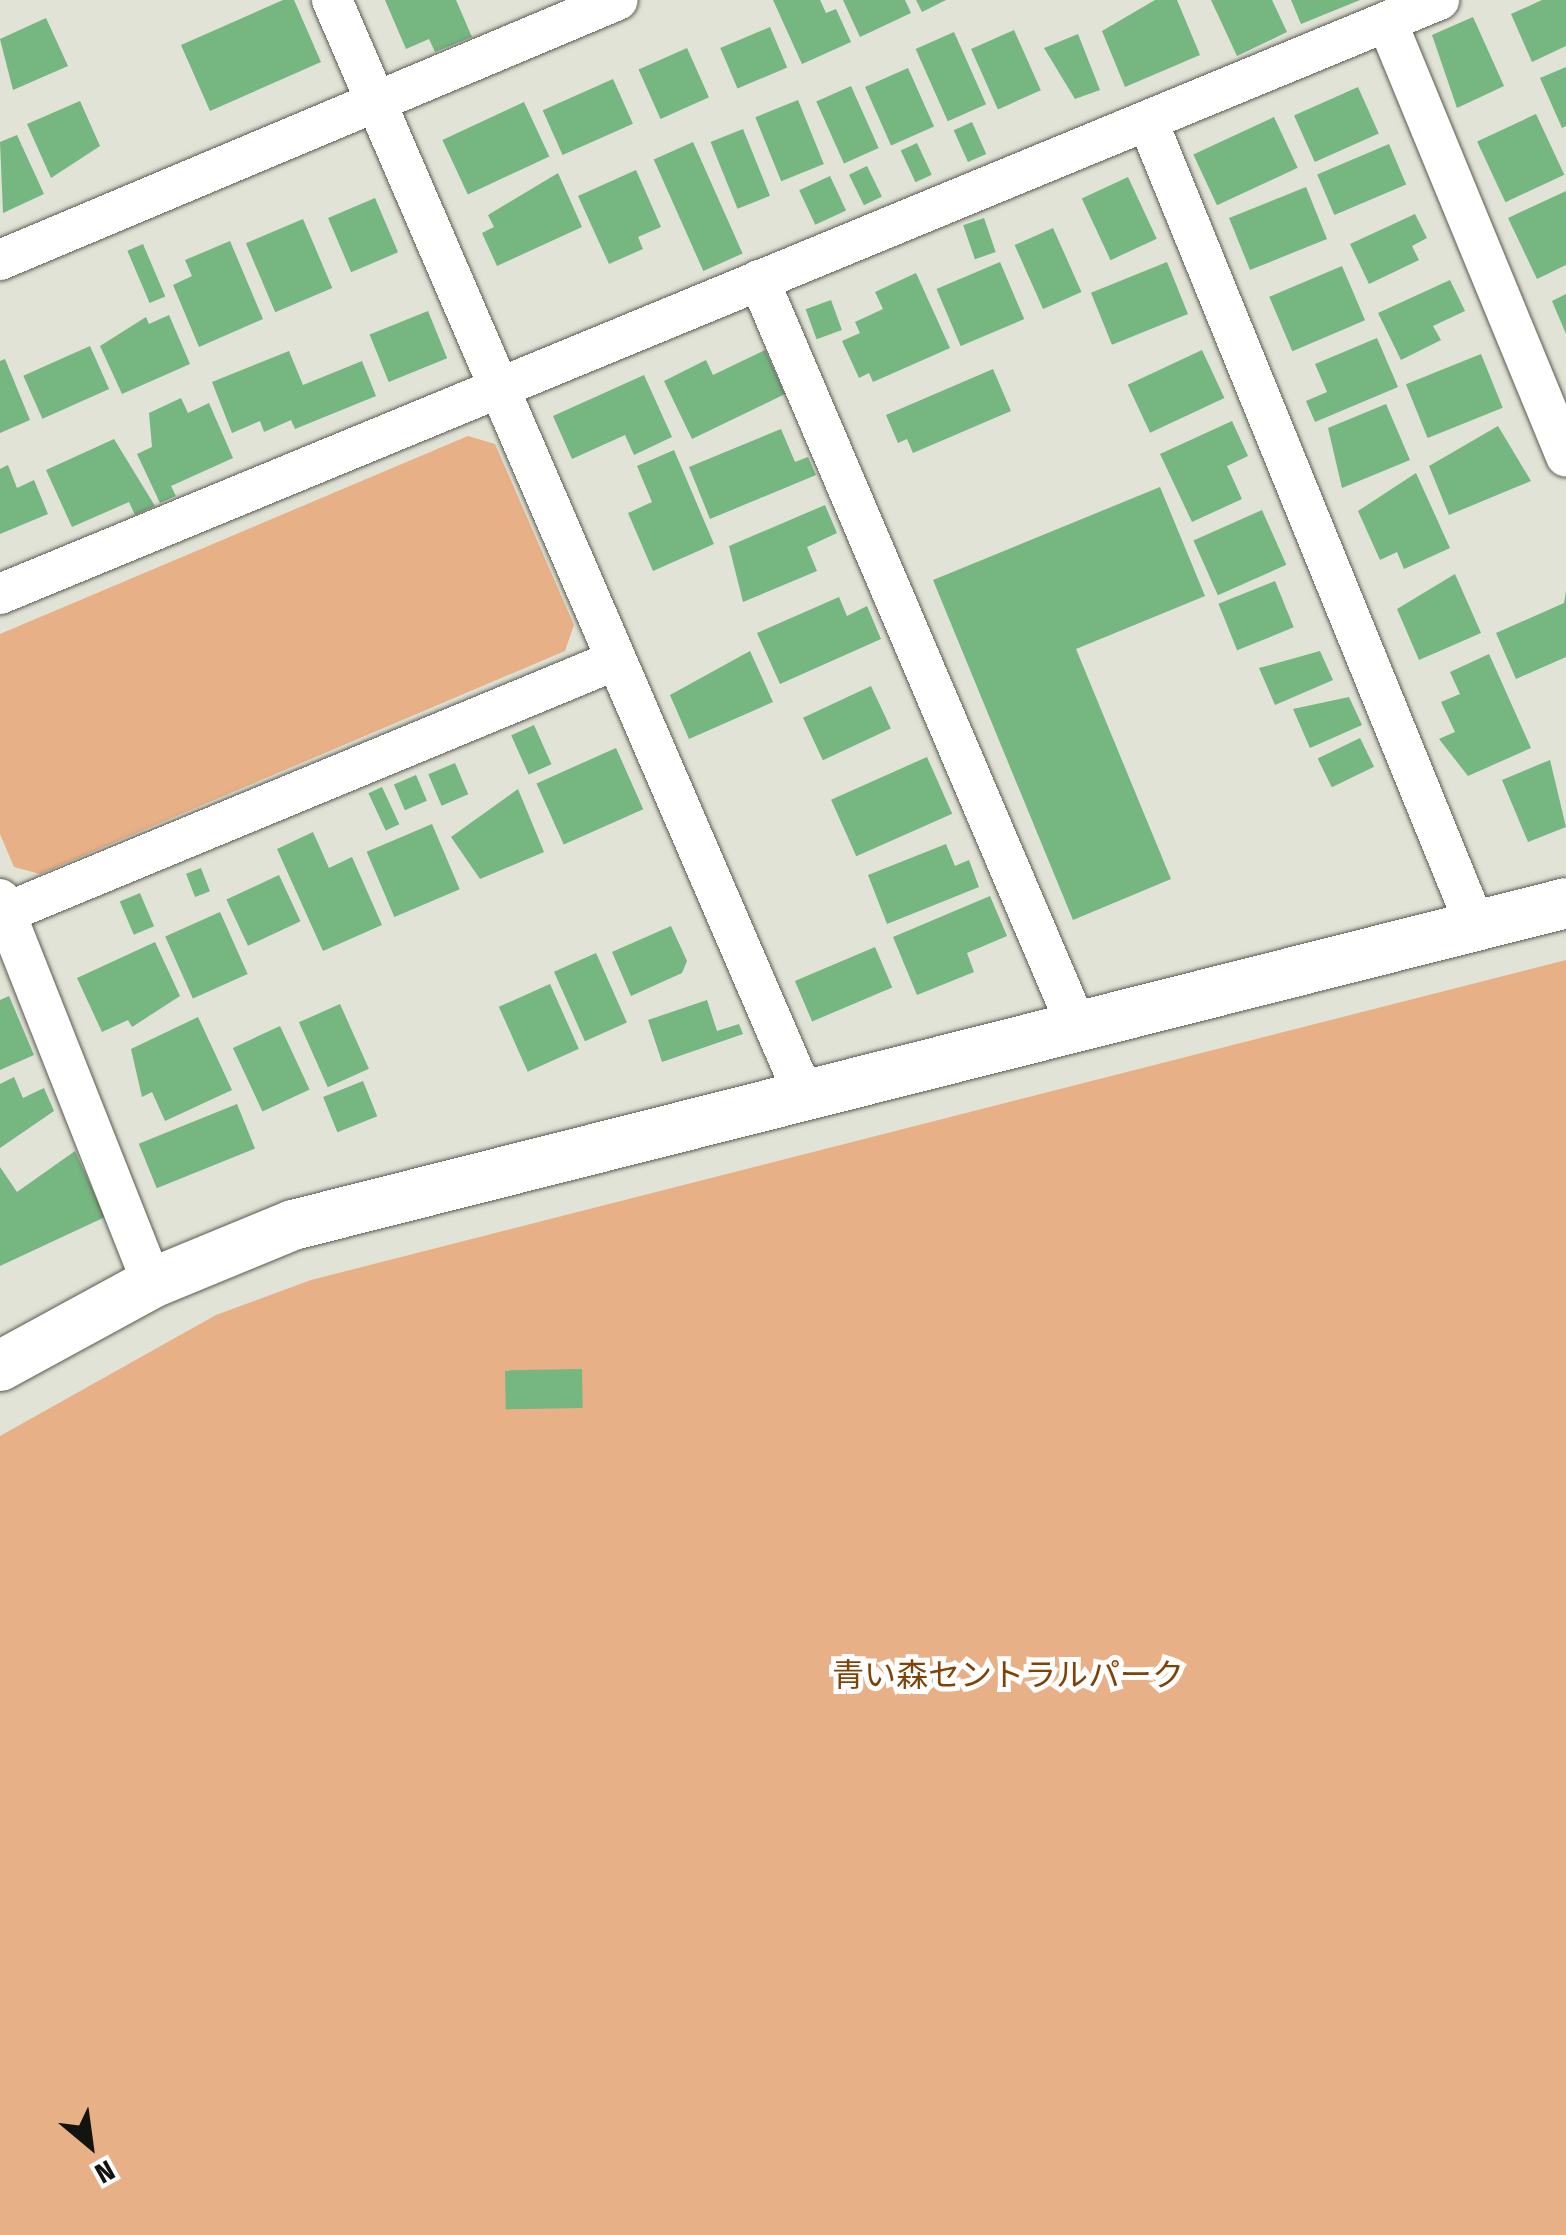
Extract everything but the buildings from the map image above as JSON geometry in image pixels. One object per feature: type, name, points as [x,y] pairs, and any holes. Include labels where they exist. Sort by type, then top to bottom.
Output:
[{"type":"street","points":[[332,0],[804,1095]]},
{"type":"street","points":[[0,260],[618,0]]},
{"type":"street","points":[[0,594],[498,385],[1439,0]]},
{"type":"street","points":[[1387,22],[1566,457]]},
{"type":"street","points":[[1148,122],[1476,927]]},
{"type":"street","points":[[758,280],[1078,1029]]},
{"type":"street","points":[[152,1282],[3,906],[616,660]]},
{"type":"street","points":[[0,1366],[152,1282],[293,1226],[1566,904]]},
{"type":"green space","points":[[468,436],[495,444],[574,625],[565,651],[40,874],[14,867],[0,834],[0,634]]},
{"type":"green space","name":"青い森セントラルパーク","points":[[1566,960],[1566,2235],[0,2235],[0,1436],[216,1315],[311,1280]]}]
